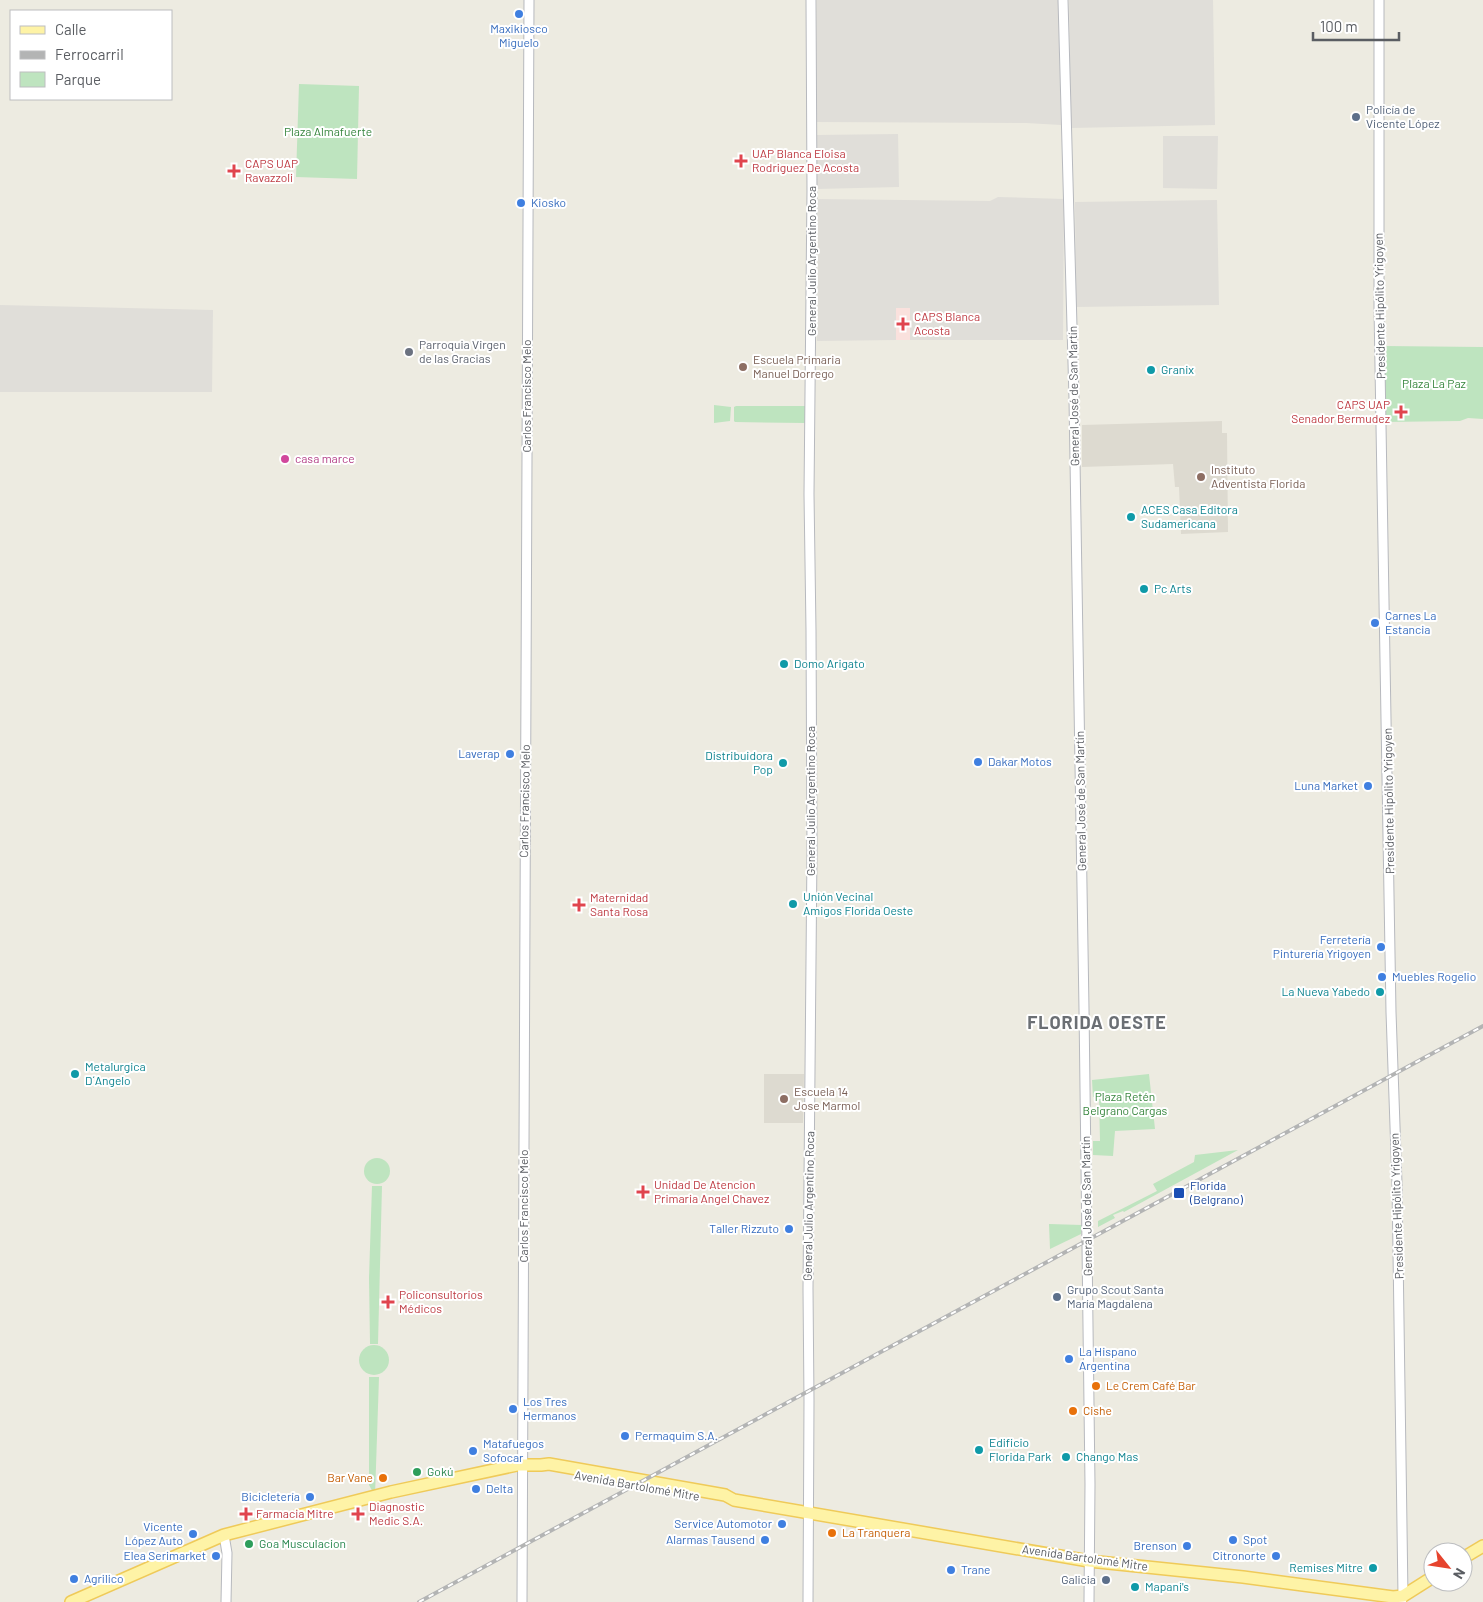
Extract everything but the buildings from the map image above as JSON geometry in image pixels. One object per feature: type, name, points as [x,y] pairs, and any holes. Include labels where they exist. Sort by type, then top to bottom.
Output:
[{"type":"main road","name":"Avenida Bartolomé Mitre","points":[[71,1602],[224,1535],[375,1496],[522,1465],[541,1466],[548,1470],[723,1502],[734,1500],[1089,1561],[1243,1577],[1402,1599]]},
{"type":"main road","points":[[1402,1599],[1423,1584]]},
{"type":"street","name":"Carlos Francisco Melo","points":[[522,1602],[528,0]]},
{"type":"street","name":"General Julio Argentino Roca","points":[[808,1602],[808,1289],[812,851],[809,494],[812,191],[811,0]]},
{"type":"street","name":"General José de San Martín","points":[[1063,0],[1074,399],[1088,1244],[1089,1602]]},
{"type":"street","name":"Presidente Hipólito Yrigoyen","points":[[1379,0],[1379,308],[1391,991],[1398,1223],[1402,1599]]},
{"type":"street","points":[[224,1535],[227,1553],[226,1602]]},
{"type":"shaded area","points":[[817,0],[1058,0],[1061,125],[1026,123],[816,122]]},
{"type":"shaded area","points":[[1069,0],[1213,0],[1215,125],[1071,128]]},
{"type":"shaded area","points":[[898,134],[899,187],[817,189],[816,135]]},
{"type":"shaded area","points":[[1163,136],[1218,136],[1217,189],[1163,188]]},
{"type":"shaded area","points":[[998,197],[1064,199],[1063,340],[910,340],[909,308],[896,308],[896,340],[817,341],[818,199],[990,201]]},
{"type":"shaded area","points":[[1217,200],[1219,305],[1076,307],[1075,202]]},
{"type":"shaded area","points":[[0,305],[213,310],[212,392],[0,392]]},
{"type":"shaded area","name":"CAPS Blanca Acosta","points":[[896,308],[910,308],[910,340],[896,340]]},
{"type":"shaded area","name":"Instituto Adventista Florida","points":[[1222,421],[1222,433],[1227,433],[1228,532],[1181,534],[1179,487],[1175,487],[1173,464],[1082,467],[1082,425]]},
{"type":"shaded area","name":"Escuela 14 Jose Marmol","points":[[764,1074],[804,1074],[803,1123],[764,1123]]},
{"type":"green space","name":"Plaza Almafuerte","points":[[299,84],[359,86],[357,179],[296,177]]},
{"type":"green space","name":"Plaza La Paz","points":[[1384,346],[1483,347],[1483,419],[1385,422]]},
{"type":"green space","points":[[714,405],[731,407],[730,421],[714,423]]},
{"type":"green space","points":[[805,406],[806,421],[805,423],[735,422],[734,407]]},
{"type":"green space","name":"Plaza Retén Belgrano Cargas","points":[[1149,1074],[1155,1129],[1115,1131],[1113,1156],[1093,1155],[1093,1141],[1100,1141],[1099,1097],[1093,1097],[1092,1080]]},
{"type":"green space","points":[[1238,1150],[1124,1212],[1113,1215],[1115,1218],[1098,1227],[1098,1221],[1157,1191],[1153,1184],[1194,1162],[1195,1155]]},
{"type":"green space","points":[[377,1158],[386,1162],[390,1171],[386,1180],[377,1184],[368,1180],[364,1171],[368,1162]]},
{"type":"green space","points":[[372,1186],[382,1186],[378,1344],[370,1344],[369,1278]]},
{"type":"green space","points":[[1049,1224],[1082,1225],[1081,1234],[1050,1249]]},
{"type":"green space","points":[[374,1345],[385,1349],[389,1360],[385,1371],[374,1375],[363,1371],[359,1360],[363,1349]]},
{"type":"green space","points":[[369,1377],[379,1377],[375,1496],[369,1485]]},
{"type":"railway","points":[[419,1602],[1483,1026]]},
{"type":"place","name":"Maxikiosco Miguelo","points":[[519,14]]},
{"type":"place","name":"Policía de Vicente López","points":[[1356,117]]},
{"type":"place","name":"UAP Blanca Eloisa Rodriguez De Acosta","points":[[741,161]]},
{"type":"place","name":"CAPS UAP Ravazzoli","points":[[234,171]]},
{"type":"place","name":"Kiosko","points":[[521,203]]},
{"type":"place","name":"CAPS Blanca Acosta","points":[[903,324]]},
{"type":"place","name":"Parroquia Virgen de las Gracias","points":[[409,352]]},
{"type":"place","name":"Escuela Primaria Manuel Dorrego","points":[[743,367]]},
{"type":"place","name":"Granix","points":[[1151,370]]},
{"type":"place","name":"CAPS UAP Senador Bermudez","points":[[1401,412]]},
{"type":"place","name":"casa marce","points":[[285,459]]},
{"type":"place","name":"Instituto Adventista Florida","points":[[1201,477]]},
{"type":"place","name":"ACES Casa Editora Sudamericana","points":[[1131,517]]},
{"type":"place","name":"Pc Arts","points":[[1144,589]]},
{"type":"place","name":"Carnes La Estancia","points":[[1375,623]]},
{"type":"place","name":"Domo Arigato","points":[[784,664]]},
{"type":"place","name":"Laverap","points":[[510,754]]},
{"type":"place","name":"Dakar Motos","points":[[978,762]]},
{"type":"place","name":"Distribuidora Pop","points":[[783,763]]},
{"type":"place","name":"Luna Market","points":[[1368,786]]},
{"type":"place","name":"Unión Vecinal Amigos Florida Oeste","points":[[793,904]]},
{"type":"place","name":"Maternidad Santa Rosa","points":[[579,905]]},
{"type":"place","name":"Ferretería Pinturería Yrigoyen","points":[[1381,947]]},
{"type":"place","name":"Muebles Rogelio","points":[[1382,977]]},
{"type":"place","name":"La Nueva Yabedo","points":[[1380,992]]},
{"type":"place","name":"Metalurgica D´Angelo","points":[[75,1074]]},
{"type":"place","name":"Escuela 14 Jose Marmol","points":[[784,1099]]},
{"type":"place","name":"Unidad De Atencion Primaria Angel Chavez","points":[[643,1192]]},
{"type":"place","name":"Florida (Belgrano)","points":[[1179,1193]]},
{"type":"place","name":"Taller Rizzuto","points":[[789,1229]]},
{"type":"place","name":"Grupo Scout Santa María Magdalena","points":[[1057,1297]]},
{"type":"place","name":"Policonsultorios Médicos","points":[[388,1302]]},
{"type":"place","name":"La Hispano Argentina","points":[[1069,1359]]},
{"type":"place","name":"Le Crem Café Bar","points":[[1096,1386]]},
{"type":"place","name":"Los Tres Hermanos","points":[[513,1409]]},
{"type":"place","name":"Cishe","points":[[1073,1411]]},
{"type":"place","name":"Permaquim S.A.","points":[[625,1436]]},
{"type":"place","name":"Edificio Florida Park","points":[[979,1450]]},
{"type":"place","name":"Matafuegos Sofocar","points":[[473,1451]]},
{"type":"place","name":"Chango Mas","points":[[1066,1457]]},
{"type":"place","name":"Gokú","points":[[417,1472]]},
{"type":"place","name":"Bar Vane","points":[[383,1478]]},
{"type":"place","name":"Delta","points":[[476,1489]]},
{"type":"place","name":"Bicicletería","points":[[310,1497]]},
{"type":"place","name":"Farmacia Mitre","points":[[246,1514]]},
{"type":"place","name":"Diagnostic Medic S.A.","points":[[358,1514]]},
{"type":"place","name":"Service Automotor","points":[[782,1524]]},
{"type":"place","name":"La Tranquera","points":[[832,1533]]},
{"type":"place","name":"Vicente López Auto","points":[[193,1534]]},
{"type":"place","name":"Alarmas Tausend","points":[[765,1540]]},
{"type":"place","name":"Spot","points":[[1233,1540]]},
{"type":"place","name":"Goa Musculacion","points":[[249,1544]]},
{"type":"place","name":"Brenson","points":[[1187,1546]]},
{"type":"place","name":"Elea Serimarket","points":[[216,1556]]},
{"type":"place","name":"Citronorte","points":[[1276,1556]]},
{"type":"place","name":"Remises Mitre","points":[[1373,1568]]},
{"type":"place","name":"Trane","points":[[951,1570]]},
{"type":"place","name":"Agrilico","points":[[74,1579]]},
{"type":"place","name":"Galicia","points":[[1106,1580]]},
{"type":"place","name":"Mapani's","points":[[1135,1587]]},
{"type":"district","name":"FLORIDA OESTE","points":[[1097,1023]]}]
